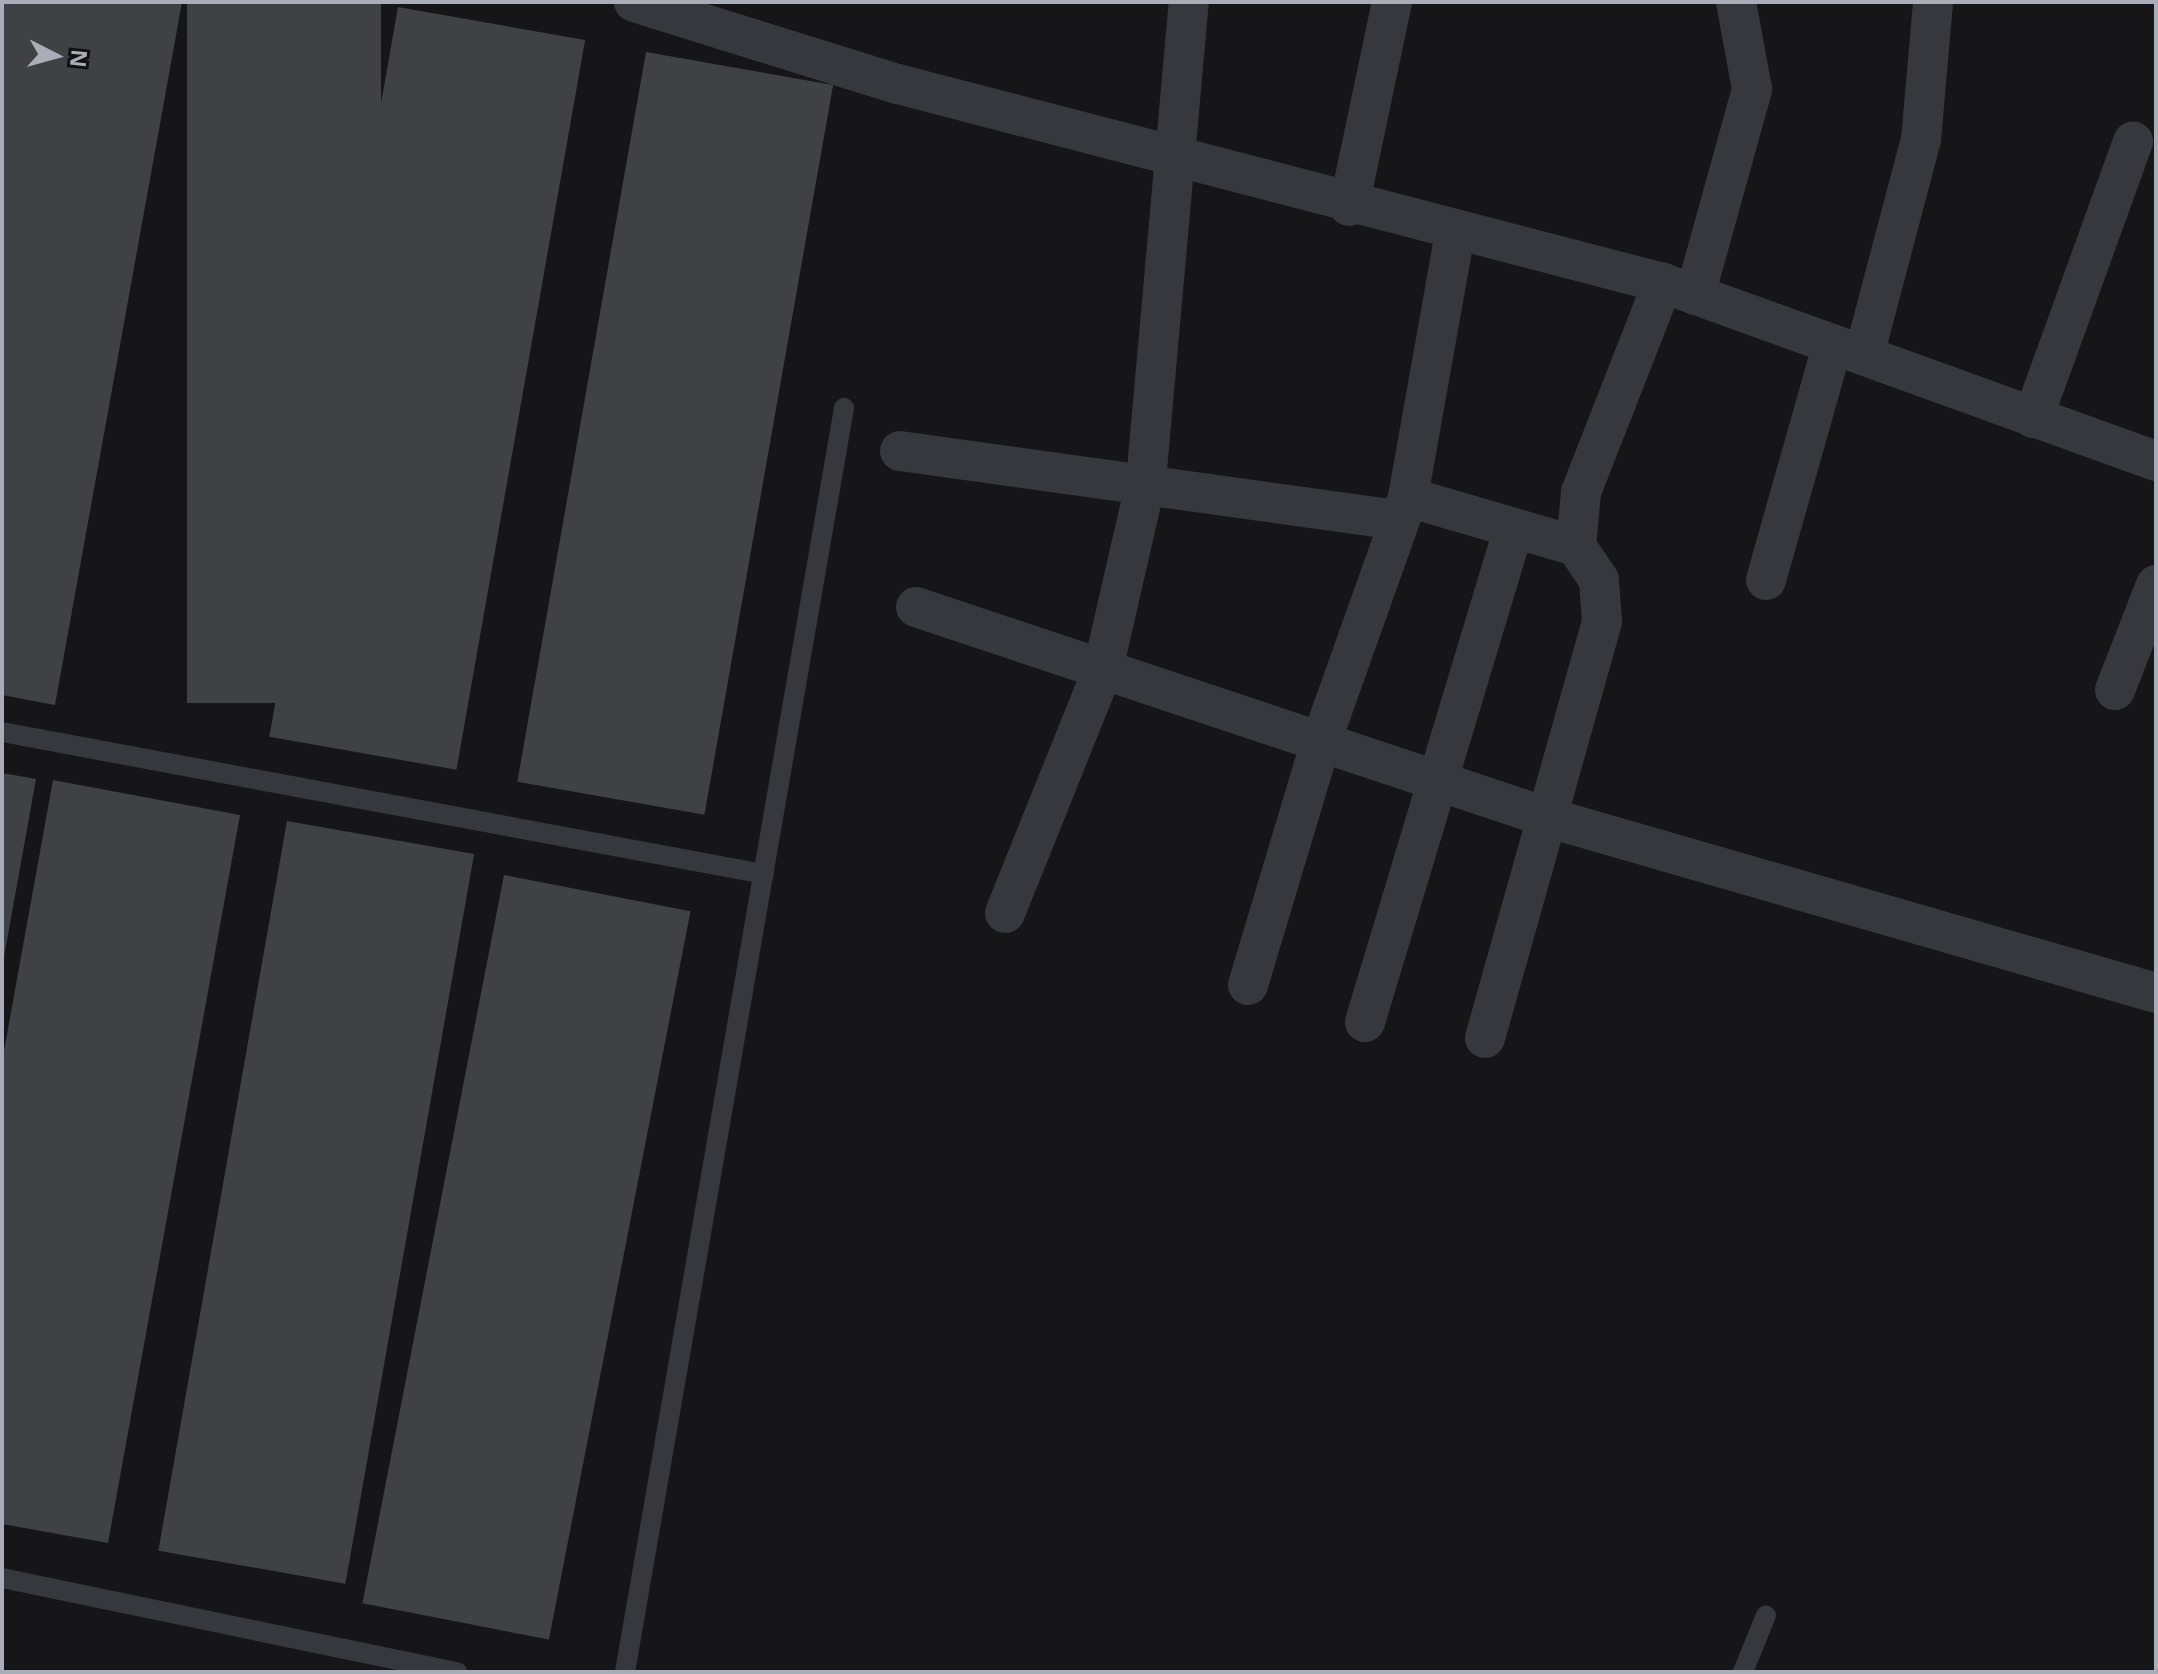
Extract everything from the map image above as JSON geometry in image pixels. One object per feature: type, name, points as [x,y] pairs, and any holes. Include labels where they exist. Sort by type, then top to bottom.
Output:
[{"type":"street","points":[[634,2],[1179,160],[1455,234],[1679,289],[2156,461]]},
{"type":"street","points":[[1005,913],[1103,669],[1146,481],[1179,160],[1189,2]]},
{"type":"street","points":[[1349,206],[1392,2]]},
{"type":"street","points":[[1485,1038],[1602,622],[1599,580],[1576,546],[1581,492],[1679,289],[1752,89],[1736,2]]},
{"type":"street","points":[[1766,580],[1921,140],[1933,2]]},
{"type":"street","points":[[2033,418],[2133,142]]},
{"type":"street","points":[[1248,985],[1322,739],[1402,509],[1455,234]]},
{"type":"street","points":[[900,451],[1402,509],[1576,546]]},
{"type":"street","points":[[1365,1022],[1513,531]]},
{"type":"street","points":[[2115,690],[2156,585]]},
{"type":"street","points":[[916,607],[1437,777],[1546,817],[2156,993]]},
{"type":"lane","points":[[625,1672],[844,408]]},
{"type":"lane","points":[[2,732],[764,874]]},
{"type":"lane","points":[[2,1578],[457,1672]]},
{"type":"lane","points":[[1743,1672],[1766,1615]]},
{"type":"building","points":[[2,2],[182,2],[55,705],[2,695]]},
{"type":"building","points":[[187,2],[381,2],[381,703],[187,703]]},
{"type":"building","points":[[398,7],[585,40],[456,770],[269,737]]},
{"type":"building","points":[[646,52],[833,85],[704,815],[517,782]]},
{"type":"building","points":[[2,773],[36,779],[4,957],[2,957]]},
{"type":"building","points":[[53,780],[240,815],[108,1543],[2,1524],[2,1062]]},
{"type":"building","points":[[287,821],[474,854],[345,1584],[158,1551]]},
{"type":"building","points":[[504,875],[691,911],[549,1640],[362,1603]]}]
